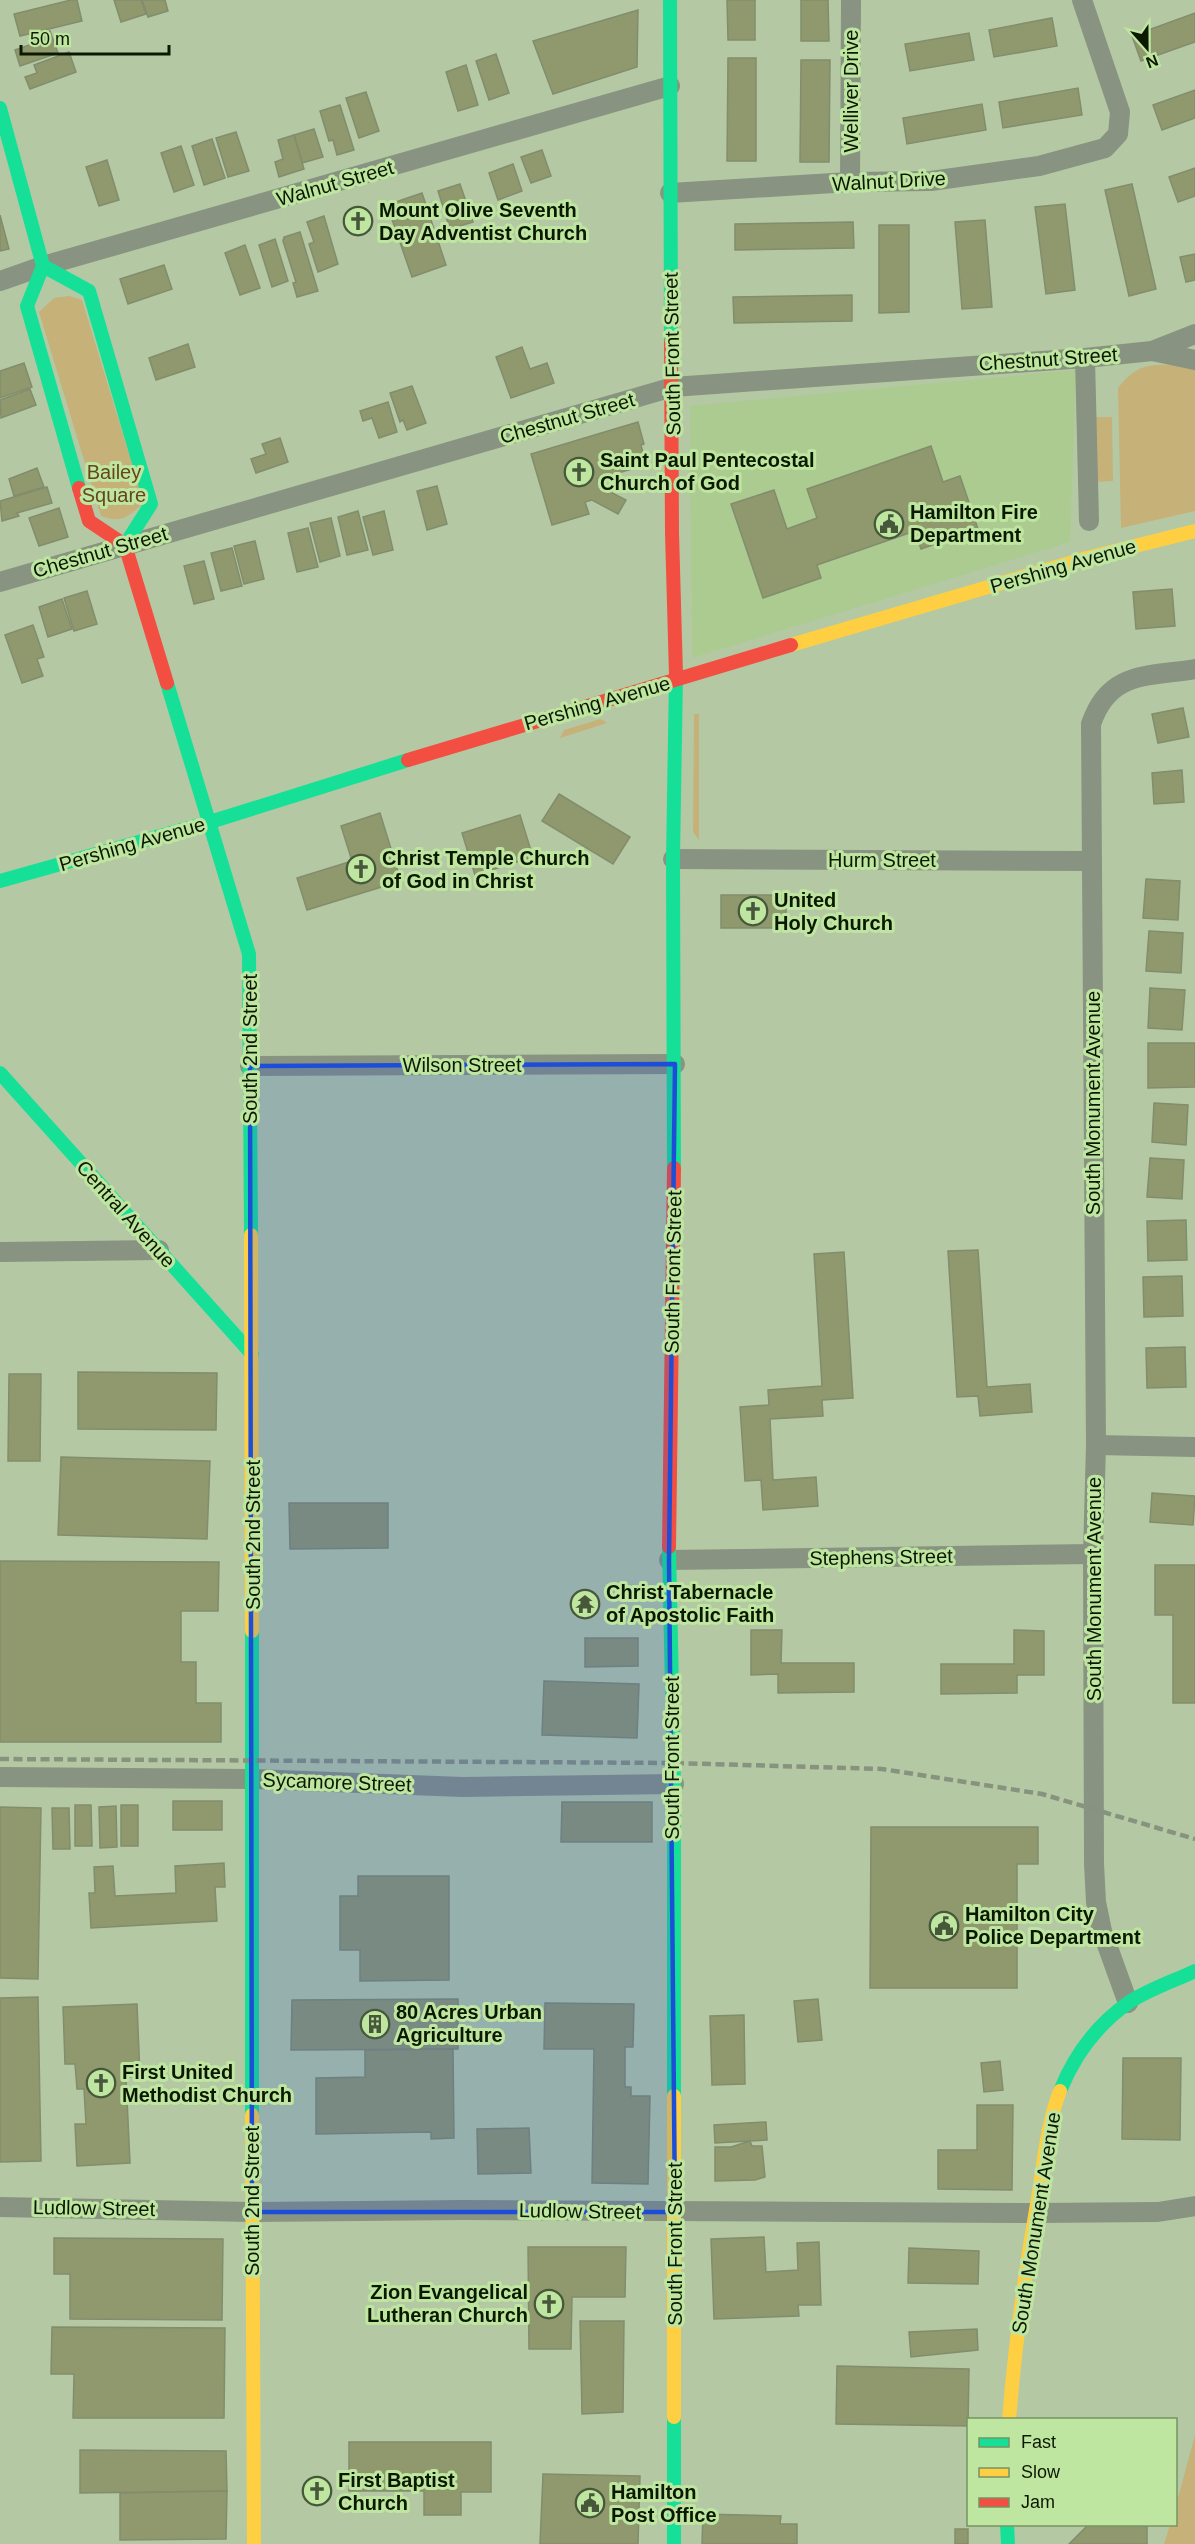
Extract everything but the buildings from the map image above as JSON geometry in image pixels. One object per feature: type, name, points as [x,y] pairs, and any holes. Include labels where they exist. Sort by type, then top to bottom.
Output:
[{"type":"street","name":"South Front Street","points":[[670,0],[670,193],[674,387],[672,533],[676,681],[673,859],[675,1064],[669,1560],[674,1784],[672,1994],[675,2212],[674,2544]]},
{"type":"street","name":"Welliver Drive","points":[[850,182],[851,0]]},
{"type":"street","name":"Walnut Drive","points":[[670,193],[850,182],[931,181],[1039,166],[1105,148],[1118,134],[1120,112],[1082,0]]},
{"type":"street","name":"Walnut Street","points":[[0,281],[44,266],[670,86]]},
{"type":"street","points":[[0,108],[44,266],[27,306],[65,441],[88,521],[125,545],[151,504],[122,400],[90,291],[44,266]]},
{"type":"street","name":"Chestnut Street","points":[[0,582],[674,387],[1084,358],[1152,351],[1195,334]]},
{"type":"street","name":"Chestnut Street","points":[[1152,351],[1195,360]]},
{"type":"street","points":[[1084,358],[1089,521]]},
{"type":"street","name":"Pershing Avenue","points":[[0,881],[210,822],[508,728],[676,681],[1087,558],[1195,531]]},
{"type":"street","name":"South 2nd Street","points":[[125,545],[249,954],[254,1557],[251,1779],[254,2544]]},
{"type":"street","name":"South Monument Avenue","points":[[1009,2418],[1014,2354],[1035,2213],[1055,2104],[1077,2055],[1092,2037],[1128,2003],[1102,1931],[1096,1902],[1093,1554],[1096,1445],[1091,724],[1098,704],[1112,689],[1125,680],[1195,669]]},
{"type":"street","name":"Hurm Street","points":[[673,859],[1091,861]]},
{"type":"street","name":"Wilson Street","points":[[250,1066],[675,1064]]},
{"type":"street","name":"Central Avenue","points":[[0,1073],[252,1354]]},
{"type":"street","points":[[0,1252],[159,1250]]},
{"type":"street","points":[[1096,1445],[1195,1447]]},
{"type":"street","name":"Stephens Street","points":[[669,1560],[1093,1554]]},
{"type":"street","name":"Sycamore Street","points":[[0,1777],[251,1779],[464,1787],[674,1784]]},
{"type":"street","points":[[1128,2003],[1195,1971]]},
{"type":"street","name":"Ludlow Street","points":[[0,2207],[252,2212],[464,2210],[1035,2213],[1158,2212],[1195,2206]]},
{"type":"street","points":[[1007,2526],[1008,2544]]},
{"type":"highlighted area","points":[[675,1064],[669,1560],[675,2212],[252,2212],[250,1066]]},
{"type":"shaded area","points":[[1076,370],[1070,542],[692,658],[690,406]]},
{"type":"green space","name":"Bailey Square","points":[[69,296],[82,300],[144,503],[120,519],[101,516],[39,312],[54,298]]},
{"type":"green space","points":[[1184,365],[1195,370],[1195,511],[1121,528],[1118,388],[1133,373],[1147,366]]},
{"type":"green space","points":[[1078,417],[1112,417],[1113,481],[1078,483]]},
{"type":"green space","points":[[694,714],[699,714],[699,840],[693,832]]},
{"type":"green space","points":[[601,719],[607,723],[560,738],[564,730]]},
{"type":"green space","points":[[1195,2435],[1195,2544],[1164,2544],[1170,2526],[1177,2526],[1177,2501]]},
{"type":"railway","points":[[0,1759],[674,1763],[882,1769],[1042,1794],[1195,1839]]},
{"type":"traffic: fast","points":[[670,0],[671,342]]},
{"type":"traffic: fast","points":[[0,108],[43,266],[27,306],[79,488]]},
{"type":"traffic: fast","points":[[43,266],[89,291],[151,504],[125,545]]},
{"type":"traffic: fast","points":[[674,1168],[673,859],[676,675]]},
{"type":"traffic: fast","points":[[167,683],[249,954],[251,1235]]},
{"type":"traffic: fast","points":[[0,881],[210,822],[408,760]]},
{"type":"traffic: fast","points":[[0,1073],[252,1354]]},
{"type":"traffic: fast","points":[[669,1547],[674,1784],[674,2096]]},
{"type":"traffic: fast","points":[[252,1631],[252,2115]]},
{"type":"traffic: fast","points":[[1060,2091],[1079,2054],[1106,2021],[1128,2003],[1144,1994],[1195,1971]]},
{"type":"traffic: fast","points":[[674,2417],[674,2544]]},
{"type":"traffic: fast","points":[[1007,2526],[1008,2544]]},
{"type":"traffic: slow","points":[[791,645],[1087,558],[1195,531]]},
{"type":"traffic: slow","points":[[251,1235],[252,1631]]},
{"type":"traffic: slow","points":[[1009,2418],[1017,2336],[1029,2253],[1049,2130],[1060,2091]]},
{"type":"traffic: slow","points":[[674,2096],[674,2417]]},
{"type":"traffic: slow","points":[[252,2115],[254,2544]]},
{"type":"traffic: jam","points":[[671,342],[672,533],[676,675]]},
{"type":"traffic: jam","points":[[79,488],[89,521],[125,545],[167,683]]},
{"type":"traffic: jam","points":[[408,760],[791,645]]},
{"type":"traffic: jam","points":[[669,1547],[674,1168]]},
{"type":"place","name":"Mount Olive Seventh Day Adventist Church","points":[[358,221]]},
{"type":"place","name":"Saint Paul Pentecostal Church of God","points":[[579,472]]},
{"type":"place","name":"Hamilton Fire Department","points":[[889,524]]},
{"type":"place","name":"Christ Temple Church of God in Christ","points":[[361,869]]},
{"type":"place","name":"United Holy Church","points":[[753,911]]},
{"type":"place","name":"Christ Tabernacle of Apostolic Faith","points":[[585,1604]]},
{"type":"place","name":"Hamilton City Police Department","points":[[944,1926]]},
{"type":"place","name":"80 Acres Urban Agriculture","points":[[375,2024]]},
{"type":"place","name":"First United Methodist Church","points":[[101,2083]]},
{"type":"place","name":"Zion Evangelical Lutheran Church","points":[[549,2304]]},
{"type":"place","name":"First Baptist Church","points":[[317,2491]]},
{"type":"place","name":"Hamilton Post Office","points":[[590,2503]]}]
